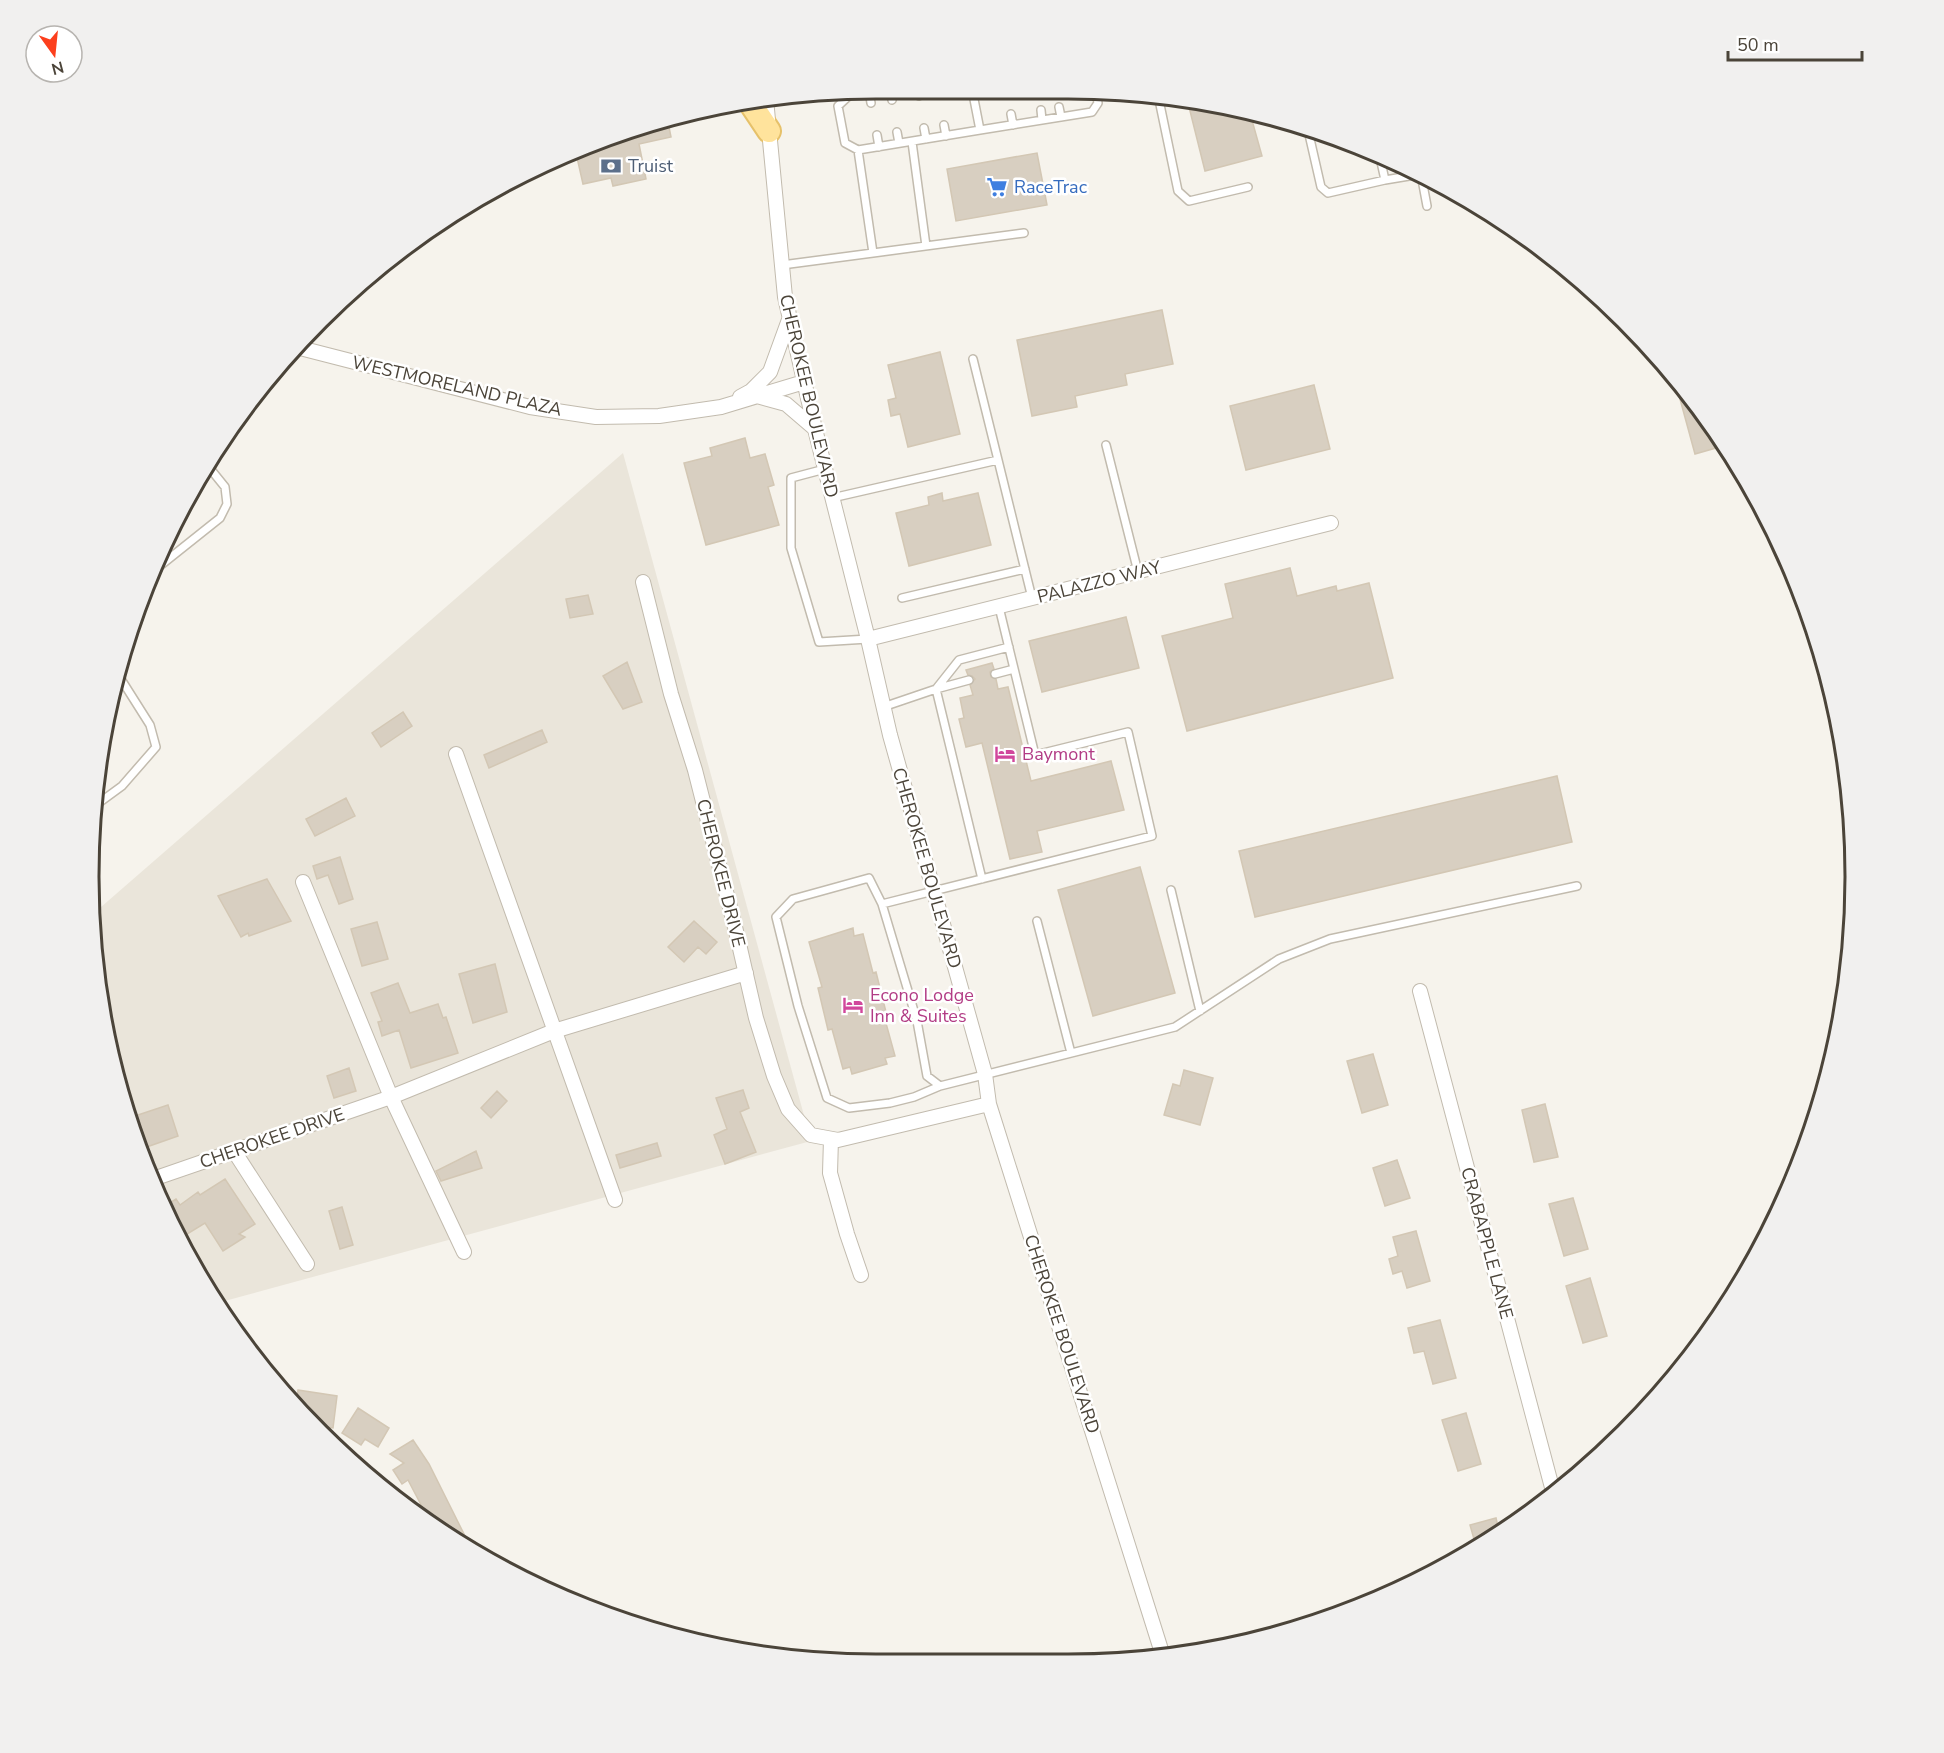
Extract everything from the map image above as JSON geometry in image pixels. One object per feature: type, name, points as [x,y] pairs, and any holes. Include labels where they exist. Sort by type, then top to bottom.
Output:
[{"type":"main road","points":[[755,109],[769,131]]},
{"type":"street","name":"CHEROKEE BOULEVARD","points":[[767,107],[785,297],[883,707],[985,1074],[989,1104],[1160,1648]]},
{"type":"street","name":"WESTMORELAND PLAZA","points":[[721,407],[751,391],[770,372],[789,317]]},
{"type":"street","name":"WESTMORELAND PLAZA","points":[[306,349],[530,407],[596,417],[659,416],[721,407],[804,382]]},
{"type":"street","points":[[757,396],[786,404],[815,429]]},
{"type":"street","name":"PALAZZO WAY","points":[[868,639],[1331,523]]},
{"type":"street","name":"CHEROKEE DRIVE","points":[[643,582],[670,694],[695,771],[756,1018],[774,1076],[788,1109],[811,1135],[831,1139]]},
{"type":"street","points":[[456,754],[615,1200]]},
{"type":"street","points":[[303,882],[391,1097],[464,1252]]},
{"type":"street","name":"CHEROKEE DRIVE","points":[[159,1177],[391,1097],[554,1031],[746,973]]},
{"type":"street","name":"CRABAPPLE LANE","points":[[1420,991],[1551,1485]]},
{"type":"street","points":[[861,1275],[830,1173],[831,1139],[838,1140],[989,1104]]},
{"type":"street","points":[[234,1151],[307,1264]]},
{"type":"lane","points":[[974,99],[980,130]]},
{"type":"lane","points":[[845,100],[838,106],[845,143],[858,150],[1092,112],[1098,100]]},
{"type":"lane","points":[[1160,105],[1178,191],[1189,201],[1248,187]]},
{"type":"lane","points":[[1059,107],[1061,117]]},
{"type":"lane","points":[[1041,110],[1042,120]]},
{"type":"lane","points":[[1011,114],[1013,125]]},
{"type":"lane","points":[[944,125],[946,136]]},
{"type":"lane","points":[[924,128],[926,139]]},
{"type":"lane","points":[[897,132],[899,144]]},
{"type":"lane","points":[[877,135],[879,147]]},
{"type":"lane","points":[[1310,138],[1321,188],[1328,194],[1406,177]]},
{"type":"lane","points":[[912,141],[926,246]]},
{"type":"lane","points":[[858,150],[873,253]]},
{"type":"lane","points":[[1382,166],[1385,180]]},
{"type":"lane","points":[[1423,185],[1427,206]]},
{"type":"lane","points":[[782,265],[1024,232]]},
{"type":"lane","points":[[973,359],[1032,599]]},
{"type":"lane","points":[[1106,445],[1138,572]]},
{"type":"lane","points":[[832,498],[998,460]]},
{"type":"lane","points":[[825,469],[790,478],[792,548],[819,642],[868,639]]},
{"type":"lane","points":[[166,561],[220,518],[227,504],[225,487],[213,472]]},
{"type":"lane","points":[[902,598],[1024,569]]},
{"type":"lane","points":[[882,904],[1152,836],[1128,732],[1035,754],[999,607]]},
{"type":"lane","points":[[936,688],[959,660],[1009,647]]},
{"type":"lane","points":[[995,674],[1014,669]]},
{"type":"lane","points":[[883,707],[936,688],[969,680]]},
{"type":"lane","points":[[104,799],[122,786],[156,747],[150,725],[123,683]]},
{"type":"lane","points":[[936,688],[982,879]]},
{"type":"lane","points":[[940,1086],[927,1076],[917,1021],[882,904],[869,878],[793,899],[776,917],[798,1006],[827,1098],[849,1108],[890,1103],[985,1074],[1175,1027],[1279,959],[1329,939],[1576,886]]},
{"type":"lane","points":[[1172,890],[1200,1011]]},
{"type":"lane","points":[[1037,921],[1071,1053]]},
{"type":"shaded area","points":[[623,453],[811,1141],[225,1301],[179,1220],[140,1126],[125,1078],[114,1028],[106,978],[100,908]]},
{"type":"building","points":[[1190,109],[1252,121],[1262,156],[1205,171]]},
{"type":"building","name":"Truist","points":[[669,127],[671,137],[639,144],[646,179],[613,186],[611,178],[583,184],[577,159]]},
{"type":"building","name":"RaceTrac","points":[[1037,153],[1047,205],[956,221],[947,169]]},
{"type":"building","points":[[1162,310],[1173,364],[1125,374],[1127,385],[1075,396],[1077,407],[1032,416],[1017,340]]},
{"type":"building","points":[[940,352],[960,434],[908,447],[900,414],[891,416],[888,400],[896,398],[888,365]]},
{"type":"building","points":[[1314,385],[1330,449],[1246,470],[1230,406]]},
{"type":"building","points":[[1680,398],[1716,448],[1695,454]]},
{"type":"building","points":[[745,438],[750,458],[765,454],[774,485],[768,487],[779,525],[706,545],[684,463],[712,456],[710,448]]},
{"type":"building","points":[[942,493],[943,501],[978,493],[991,545],[909,566],[896,513],[929,505],[928,497]]},
{"type":"building","points":[[1290,568],[1297,596],[1336,586],[1337,591],[1369,583],[1393,678],[1187,731],[1162,636],[1233,618],[1225,584]]},
{"type":"building","points":[[588,595],[593,614],[570,618],[566,599]]},
{"type":"building","points":[[1126,617],[1139,668],[1042,692],[1029,641]]},
{"type":"building","points":[[627,662],[642,702],[623,709],[603,676]]},
{"type":"building","name":"Baymont","points":[[992,663],[994,669],[990,672],[991,677],[996,679],[998,689],[1008,687],[1031,781],[1111,761],[1124,810],[1037,831],[1042,852],[1010,859],[982,743],[966,747],[959,719],[964,718],[960,698],[973,695],[970,685],[975,679],[968,675],[966,670]]},
{"type":"building","points":[[403,712],[412,726],[381,747],[372,733]]},
{"type":"building","points":[[542,730],[547,742],[489,768],[484,755]]},
{"type":"building","points":[[1557,776],[1572,842],[1255,917],[1239,851]]},
{"type":"building","points":[[346,798],[355,816],[315,836],[306,819]]},
{"type":"building","points":[[340,857],[353,899],[339,904],[328,875],[317,879],[313,866]]},
{"type":"building","points":[[1140,867],[1175,993],[1093,1016],[1058,890]]},
{"type":"building","points":[[267,879],[291,921],[241,937],[218,896]]},
{"type":"building","points":[[694,921],[717,942],[706,954],[698,947],[684,962],[668,947]]},
{"type":"building","points":[[377,922],[388,959],[362,966],[351,929]]},
{"type":"building","name":"Econo Lodge Inn & Suites","points":[[853,928],[854,936],[863,934],[873,973],[876,972],[887,1016],[884,1016],[895,1056],[885,1058],[887,1064],[852,1074],[850,1067],[843,1069],[832,1029],[828,1030],[818,988],[822,987],[809,942]]},
{"type":"building","points":[[495,964],[507,1012],[473,1023],[459,974]]},
{"type":"building","points":[[398,983],[410,1013],[438,1004],[443,1018],[446,1017],[458,1053],[411,1068],[399,1030],[382,1036],[378,1022],[382,1021],[371,993]]},
{"type":"building","points":[[1373,1054],[1388,1105],[1362,1113],[1347,1061]]},
{"type":"building","points":[[349,1068],[356,1091],[334,1098],[327,1076]]},
{"type":"building","points":[[1184,1070],[1213,1078],[1200,1125],[1164,1115],[1173,1084],[1180,1086]]},
{"type":"building","points":[[743,1090],[749,1108],[740,1112],[756,1152],[725,1164],[714,1135],[727,1129],[716,1098]]},
{"type":"building","points":[[497,1091],[507,1101],[491,1118],[481,1108]]},
{"type":"building","points":[[1545,1104],[1558,1157],[1534,1162],[1522,1110]]},
{"type":"building","points":[[168,1105],[178,1136],[148,1147],[137,1115]]},
{"type":"building","points":[[657,1143],[661,1156],[620,1168],[616,1155]]},
{"type":"building","points":[[476,1151],[482,1168],[441,1181],[436,1171]]},
{"type":"building","points":[[1397,1160],[1410,1198],[1385,1206],[1373,1168]]},
{"type":"building","points":[[225,1179],[255,1224],[239,1234],[245,1237],[223,1251],[205,1223],[187,1234],[171,1202],[176,1199],[180,1205],[198,1192],[200,1195]]},
{"type":"building","points":[[1573,1198],[1588,1249],[1564,1256],[1549,1204]]},
{"type":"building","points":[[342,1207],[353,1245],[340,1249],[329,1211]]},
{"type":"building","points":[[1416,1231],[1430,1281],[1407,1288],[1402,1271],[1393,1274],[1389,1259],[1398,1256],[1393,1237]]},
{"type":"building","points":[[1590,1278],[1607,1336],[1583,1343],[1566,1286]]},
{"type":"building","points":[[1440,1320],[1456,1378],[1433,1384],[1424,1351],[1414,1353],[1408,1328]]},
{"type":"building","points":[[298,1390],[337,1396],[333,1428],[328,1427],[297,1395]]},
{"type":"building","points":[[358,1408],[389,1428],[378,1447],[365,1439],[361,1445],[342,1433]]},
{"type":"building","points":[[1466,1413],[1481,1464],[1458,1471],[1442,1420]]},
{"type":"building","points":[[413,1440],[429,1464],[465,1535],[422,1506],[408,1480],[402,1484],[393,1470],[404,1463],[390,1454]]},
{"type":"building","points":[[1496,1518],[1497,1524],[1474,1539],[1470,1525]]},
{"type":"place","name":"Truist","points":[[611,166]]},
{"type":"place","name":"RaceTrac","points":[[997,187]]},
{"type":"place","name":"Baymont","points":[[1005,754]]},
{"type":"place","name":"Econo Lodge Inn & Suites","points":[[853,1005]]}]
